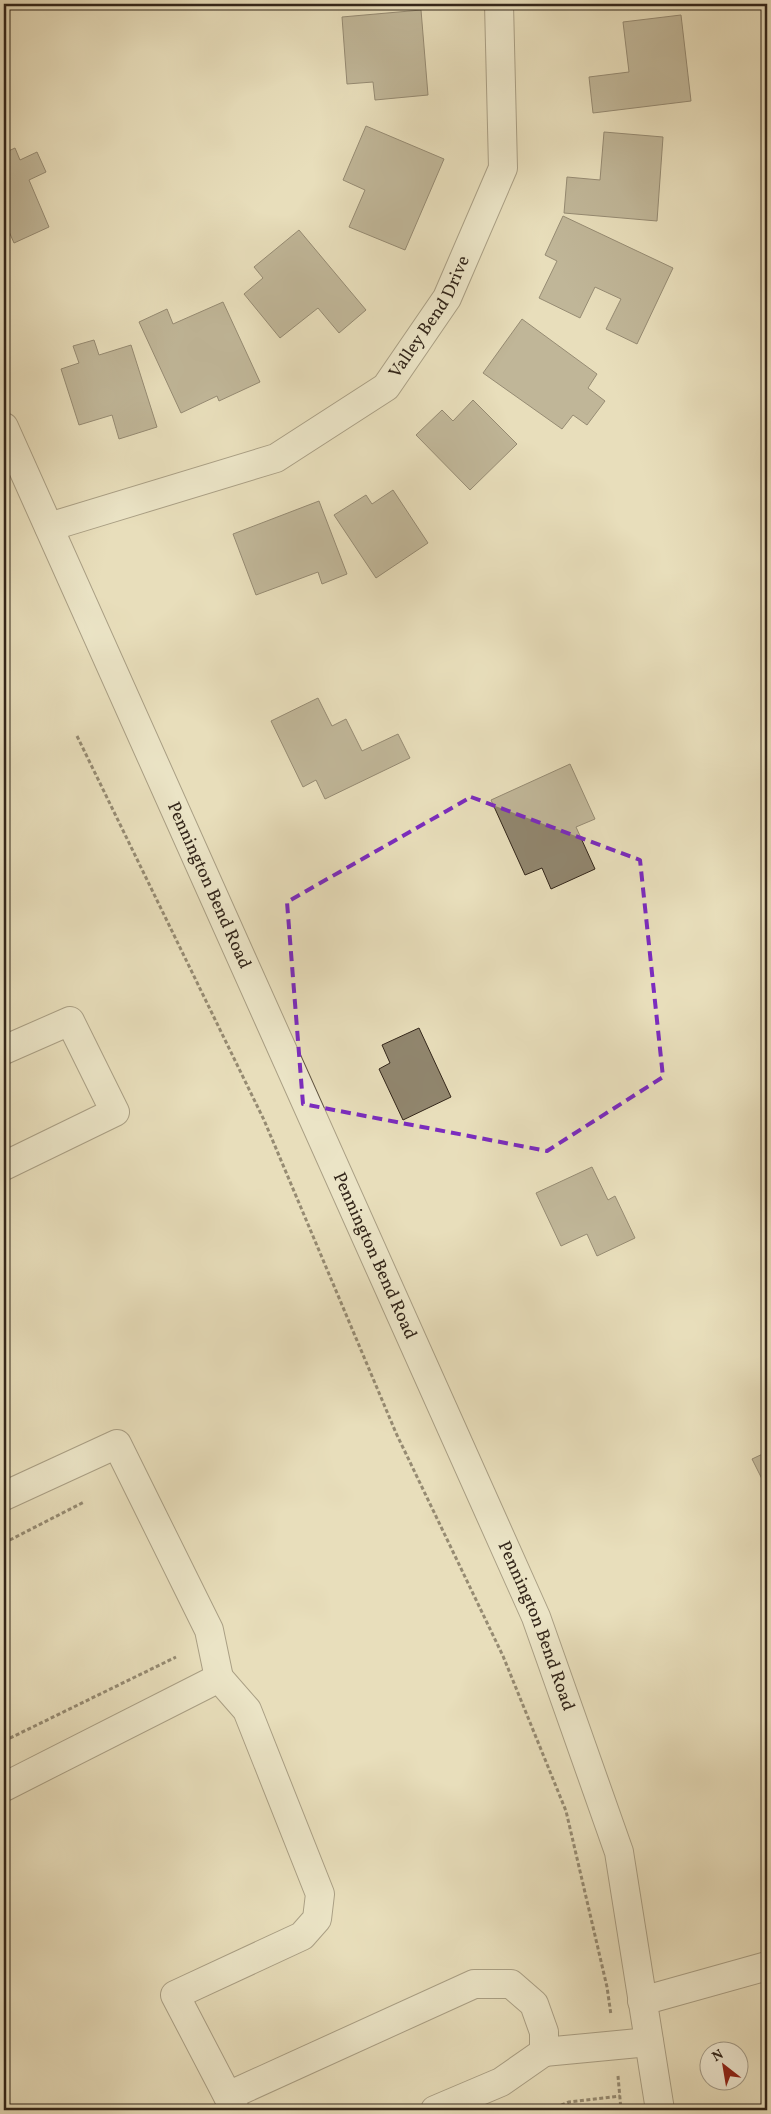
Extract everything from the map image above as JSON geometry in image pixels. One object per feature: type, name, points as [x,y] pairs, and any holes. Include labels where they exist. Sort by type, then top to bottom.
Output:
[{"type":"street","name":"Valley Bend Drive","points":[[49,528],[276,458],[386,387],[447,298],[503,168],[499,4]]},
{"type":"street","name":"Pennington Bend Road","points":[[4,427],[536,1617],[619,1852],[660,2110]]},
{"type":"street","points":[[4,1050],[70,1021],[115,1112],[4,1166]]},
{"type":"street","points":[[4,1496],[117,1444],[209,1630],[219,1678],[247,1710],[320,1894],[317,1919],[302,1936],[175,1995],[232,2103],[474,1984],[511,1984],[534,2004],[544,2032],[544,2052]]},
{"type":"street","points":[[4,1786],[219,1678]]},
{"type":"street","points":[[642,2001],[767,1966]]},
{"type":"street","points":[[435,2110],[501,2082],[544,2052],[649,2042]]},
{"type":"path","points":[[77,736],[264,1120],[396,1433],[504,1656],[566,1810],[607,1986],[616,2045],[621,2110]]},
{"type":"path","points":[[4,1543],[84,1502]]},
{"type":"path","points":[[4,1741],[176,1657]]},
{"type":"path","points":[[549,2110],[569,2102],[620,2096]]},
{"type":"highlighted area","points":[[471,797],[640,860],[663,1077],[547,1151],[303,1104],[287,902]]},
{"type":"building","points":[[421,10],[428,95],[375,100],[373,82],[347,84],[342,17]]},
{"type":"building","points":[[681,15],[691,101],[593,113],[589,77],[629,72],[623,22]]},
{"type":"building","points":[[366,126],[444,159],[405,250],[349,227],[365,190],[343,180]]},
{"type":"building","points":[[604,132],[663,137],[657,221],[564,213],[567,177],[600,180]]},
{"type":"building","points":[[15,148],[20,160],[37,152],[46,172],[29,180],[49,227],[14,243],[4,220],[4,153]]},
{"type":"building","points":[[563,216],[673,268],[637,344],[606,329],[621,299],[595,287],[580,318],[539,298],[557,261],[545,255]]},
{"type":"building","points":[[299,230],[366,310],[339,333],[318,308],[280,338],[244,294],[263,278],[254,267]]},
{"type":"building","points":[[223,302],[260,382],[219,401],[217,396],[181,413],[139,322],[167,309],[173,324]]},
{"type":"building","points":[[522,319],[597,374],[588,388],[605,401],[587,425],[573,415],[562,429],[483,373]]},
{"type":"building","points":[[94,340],[99,355],[131,345],[157,427],[119,439],[112,415],[79,425],[61,369],[79,363],[73,346]]},
{"type":"building","points":[[473,400],[517,444],[470,490],[416,435],[442,410],[453,421]]},
{"type":"building","points":[[393,490],[428,543],[376,578],[334,515],[366,495],[372,504]]},
{"type":"building","points":[[319,501],[347,574],[322,584],[318,572],[256,595],[233,534]]},
{"type":"building","points":[[318,698],[332,726],[346,719],[362,751],[398,734],[410,758],[325,799],[316,780],[303,787],[271,721]]},
{"type":"building","points":[[570,764],[595,819],[576,827],[595,869],[551,889],[542,868],[525,875],[491,800]]},
{"type":"building","points":[[419,1028],[451,1097],[403,1120],[379,1069],[390,1063],[382,1045]]},
{"type":"building","points":[[592,1167],[608,1200],[615,1196],[635,1238],[597,1256],[587,1234],[561,1246],[536,1193]]},
{"type":"building","points":[[767,1452],[767,1489],[752,1459]]}]
